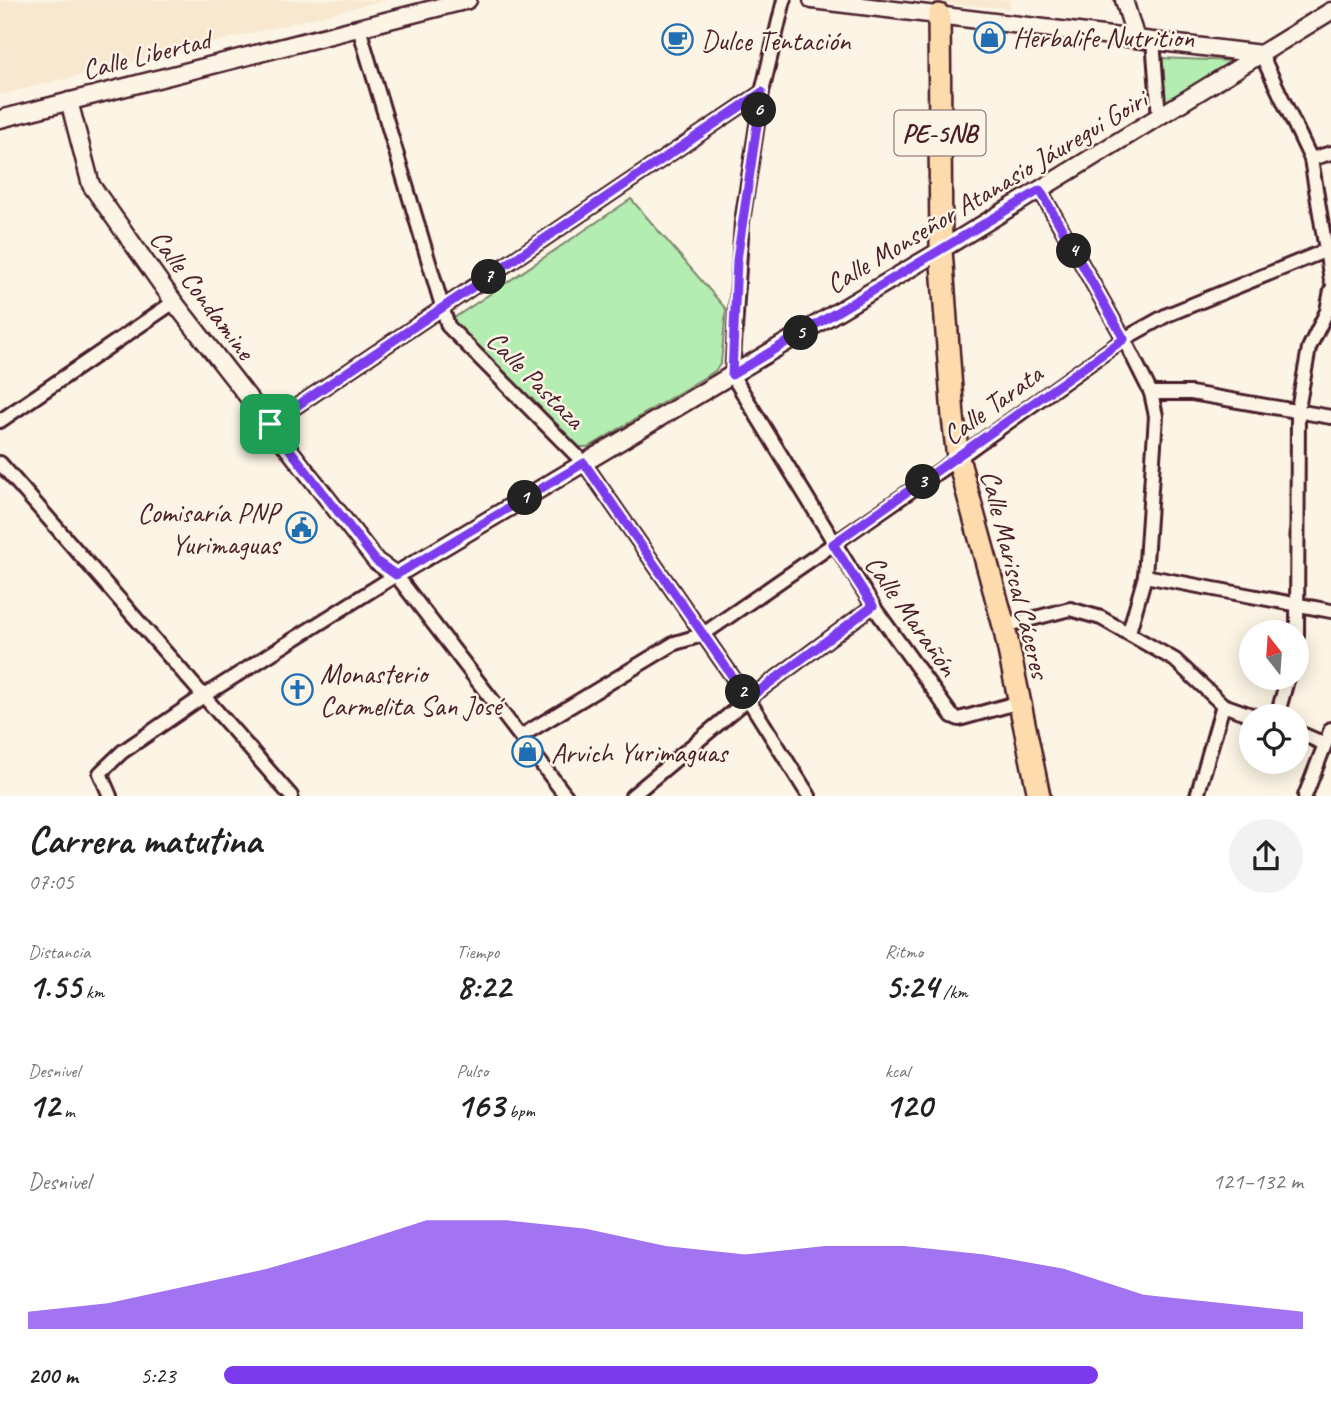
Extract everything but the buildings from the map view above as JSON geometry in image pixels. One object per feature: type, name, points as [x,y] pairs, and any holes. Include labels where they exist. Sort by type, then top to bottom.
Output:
[{"type":"highway","name":"PE-5NB","points":[[939,15],[942,250]]},
{"type":"highway","name":"Calle Mariscal Cáceres","points":[[942,250],[958,458],[1004,626],[1020,702]]},
{"type":"highway","name":"PE-5NB","points":[[1020,702],[1039,796]]},
{"type":"street","name":"Calle Libertad","points":[[0,119],[468,0]]},
{"type":"street","points":[[732,375],[737,260],[762,92],[784,0]]},
{"type":"street","points":[[812,0],[1261,54],[1311,159],[1331,280]]},
{"type":"street","points":[[1124,0],[1136,39]]},
{"type":"street","name":"Calle Monseñor Atanasio Jáuregui Goiri","points":[[110,796],[100,773],[122,752],[202,697],[396,575],[942,250],[1331,10]]},
{"type":"street","name":"Calle Pastaza","points":[[359,28],[440,309],[448,326],[584,463],[748,699],[810,796]]},
{"type":"street","points":[[1153,40],[1158,117]]},
{"type":"street","points":[[270,424],[762,92]]},
{"type":"street","name":"Calle Condamine","points":[[69,101],[91,185],[174,302],[376,561],[396,575],[566,796]]},
{"type":"street","points":[[1311,159],[1331,153]]},
{"type":"street","points":[[1040,190],[1124,339],[1151,393],[1156,438],[1145,576],[1129,632]]},
{"type":"street","name":"Calle Tarata","points":[[521,736],[675,643],[702,635],[1124,339],[1178,311],[1327,250]]},
{"type":"street","points":[[1298,620],[1298,409],[1309,348],[1327,311],[1331,290]]},
{"type":"street","points":[[0,421],[174,302]]},
{"type":"street","name":"Calle Marañón","points":[[732,375],[873,606],[954,717],[959,719],[1020,702]]},
{"type":"street","points":[[1151,393],[1191,393],[1298,409],[1331,417]]},
{"type":"street","points":[[0,463],[291,796]]},
{"type":"street","points":[[1145,576],[1331,611]]},
{"type":"street","points":[[632,796],[748,699],[873,606]]},
{"type":"street","points":[[1004,626],[1070,609],[1129,632],[1175,660],[1223,705],[1239,711]]},
{"type":"street","points":[[1197,796],[1223,705]]},
{"type":"street","points":[[1306,796],[1331,729]]},
{"type":"street","points":[[1309,737],[1325,744]]},
{"type":"shaded area","points":[[0,0],[386,0],[0,95]]},
{"type":"shaded area","points":[[915,0],[1010,0],[1009,9]]},
{"type":"green space","points":[[1159,58],[1235,61],[1162,106]]},
{"type":"green space","points":[[631,199],[726,309],[721,363],[715,371],[589,447],[579,447],[454,326],[454,318]]},
{"type":"place","name":"Herbalife Nutrition","points":[[990,37]]},
{"type":"place","name":"Dulce Tentación","points":[[678,40]]},
{"type":"place","name":"Comisaría PNP Yurimaguas","points":[[302,528]]},
{"type":"place","name":"Monasterio Carmelita San José","points":[[297,689]]},
{"type":"place","name":"Arvich Yurimaguas","points":[[528,752]]},
{"type":"route","points":[[762,92],[737,260],[732,375],[1040,190],[1124,339],[833,544],[873,606],[748,699],[648,559],[584,463],[396,575],[376,561],[270,424],[762,92]]}]
